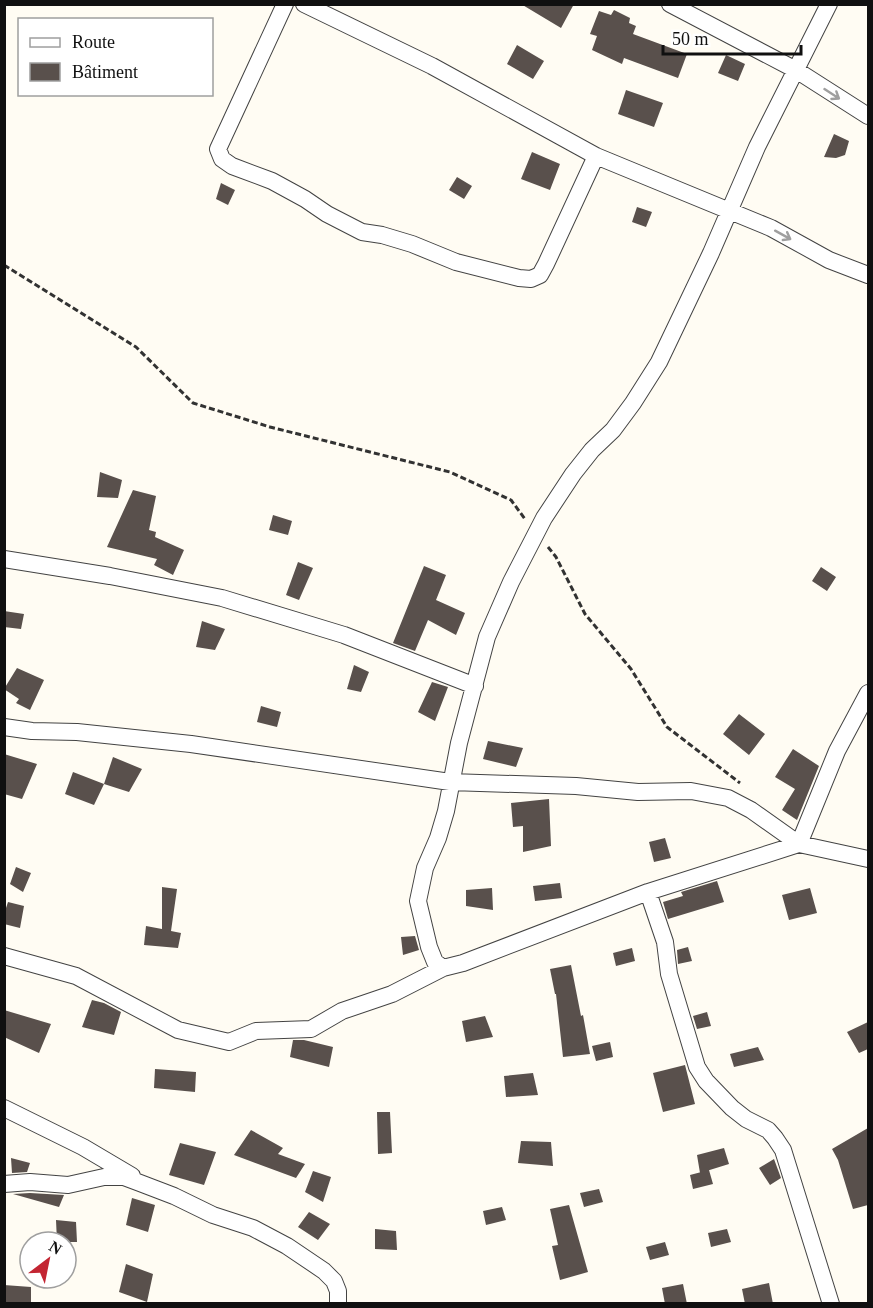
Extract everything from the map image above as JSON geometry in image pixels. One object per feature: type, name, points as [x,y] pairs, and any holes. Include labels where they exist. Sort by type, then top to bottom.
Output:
[{"type":"street","points":[[285,4],[218,149],[222,159],[232,166],[273,182],[348,226],[362,232],[412,244],[456,262],[531,279],[540,275],[546,264],[596,156]]},
{"type":"street","points":[[304,4],[432,66],[596,156],[771,228],[828,260],[868,275]]},
{"type":"street","points":[[670,4],[796,70],[868,116]]},
{"type":"street","points":[[443,968],[435,962],[429,947],[418,901],[424,868],[438,838],[446,811],[450,782],[487,637],[511,582],[544,518],[573,474],[592,450],[613,430],[659,363],[730,211],[757,147],[829,4]]},
{"type":"street","points":[[4,560],[110,576],[222,598],[344,635],[475,686]]},
{"type":"street","points":[[800,844],[837,751],[868,693]]},
{"type":"street","points":[[4,727],[191,744],[450,782],[576,786],[638,792],[691,791],[728,798],[751,810],[800,844],[868,858]]},
{"type":"street","points":[[4,956],[76,976],[178,1030],[229,1042],[256,1031],[311,1029],[342,1011],[392,994],[443,968],[463,963],[648,892],[800,844]]},
{"type":"street","points":[[648,892],[665,942],[669,974],[697,1067],[706,1081],[732,1108],[746,1119],[768,1130],[783,1150],[831,1304]]},
{"type":"street","points":[[4,1108],[83,1147],[153,1188]]},
{"type":"street","points":[[4,1184],[30,1182],[68,1185],[104,1177],[124,1177],[213,1215],[253,1228],[287,1246],[324,1271],[334,1281],[338,1292],[338,1304]]},
{"type":"path","points":[[4,266],[136,347],[194,403]]},
{"type":"building","points":[[521,4],[574,4],[561,28]]},
{"type":"building","points":[[614,10],[630,18],[629,23],[636,26],[633,34],[687,54],[678,78],[624,58],[622,64],[592,50],[597,36],[590,34],[599,11],[611,15]]},
{"type":"building","points":[[517,45],[544,61],[533,79],[507,64]]},
{"type":"building","points":[[726,55],[745,64],[738,81],[718,73]]},
{"type":"building","points":[[626,90],[663,103],[654,127],[618,114]]},
{"type":"building","points":[[834,134],[849,141],[845,155],[836,158],[824,157]]},
{"type":"building","points":[[532,152],[560,164],[550,190],[521,179]]},
{"type":"building","points":[[457,177],[472,186],[464,199],[449,190]]},
{"type":"building","points":[[221,183],[235,190],[228,205],[216,199]]},
{"type":"building","points":[[637,207],[652,212],[646,227],[632,222]]},
{"type":"building","points":[[100,472],[122,480],[118,498],[97,497]]},
{"type":"building","points":[[133,490],[156,496],[149,530],[156,532],[155,537],[184,550],[173,575],[154,565],[157,559],[107,547]]},
{"type":"building","points":[[273,515],[292,521],[288,535],[269,530]]},
{"type":"building","points":[[298,562],[313,568],[299,600],[286,595]]},
{"type":"building","points":[[424,566],[446,575],[436,600],[465,613],[456,635],[428,620],[415,651],[393,643]]},
{"type":"building","points":[[821,567],[836,577],[827,591],[812,581]]},
{"type":"building","points":[[4,611],[24,614],[21,629],[4,627]]},
{"type":"building","points":[[202,621],[225,629],[215,650],[196,647]]},
{"type":"building","points":[[354,665],[369,672],[361,692],[347,689]]},
{"type":"building","points":[[17,668],[44,680],[30,710],[16,703],[19,699],[4,689]]},
{"type":"building","points":[[432,682],[448,687],[435,721],[418,712]]},
{"type":"building","points":[[261,706],[281,712],[277,727],[257,722]]},
{"type":"building","points":[[739,714],[765,734],[749,755],[723,734]]},
{"type":"building","points":[[488,741],[523,748],[516,767],[483,759]]},
{"type":"building","points":[[793,749],[819,766],[797,820],[782,810],[795,789],[775,777]]},
{"type":"building","points":[[4,754],[37,764],[22,799],[4,794]]},
{"type":"building","points":[[113,757],[142,769],[129,792],[104,784]]},
{"type":"building","points":[[73,772],[104,784],[94,805],[65,794]]},
{"type":"building","points":[[549,799],[551,846],[523,852],[523,826],[513,827],[511,803]]},
{"type":"building","points":[[665,838],[671,858],[654,862],[649,842]]},
{"type":"building","points":[[16,867],[31,873],[23,892],[10,884]]},
{"type":"building","points":[[717,881],[724,902],[668,919],[663,902],[683,896],[681,892]]},
{"type":"building","points":[[560,883],[562,898],[535,901],[533,886]]},
{"type":"building","points":[[162,887],[177,889],[171,931],[181,933],[178,948],[144,945],[146,926],[162,929]]},
{"type":"building","points":[[492,888],[493,910],[466,906],[466,890]]},
{"type":"building","points":[[810,888],[817,913],[789,920],[782,895]]},
{"type":"building","points":[[8,902],[24,906],[20,928],[4,924]]},
{"type":"building","points":[[415,936],[419,950],[403,955],[401,937]]},
{"type":"building","points":[[688,947],[692,961],[678,964],[677,950]]},
{"type":"building","points":[[632,948],[635,961],[616,966],[613,953]]},
{"type":"building","points":[[571,965],[590,1054],[563,1057],[556,994],[550,969]]},
{"type":"building","points":[[92,1000],[104,1003],[121,1012],[114,1035],[82,1027]]},
{"type":"building","points":[[4,1010],[51,1024],[39,1053],[4,1037]]},
{"type":"building","points":[[707,1012],[711,1026],[697,1029],[693,1016]]},
{"type":"building","points":[[485,1016],[493,1037],[466,1042],[462,1021]]},
{"type":"building","points":[[868,1022],[868,1049],[859,1053],[847,1032]]},
{"type":"building","points":[[293,1040],[304,1040],[333,1047],[329,1067],[290,1057]]},
{"type":"building","points":[[610,1042],[613,1057],[596,1061],[592,1046]]},
{"type":"building","points":[[758,1047],[764,1060],[734,1067],[730,1054]]},
{"type":"building","points":[[685,1065],[695,1104],[663,1112],[653,1073]]},
{"type":"building","points":[[155,1069],[196,1072],[195,1092],[154,1088]]},
{"type":"building","points":[[533,1073],[538,1095],[506,1097],[504,1076]]},
{"type":"building","points":[[377,1112],[390,1112],[392,1153],[378,1154]]},
{"type":"building","points":[[868,1128],[868,1205],[853,1209],[838,1160],[832,1149]]},
{"type":"building","points":[[251,1130],[283,1148],[278,1154],[305,1164],[296,1178],[234,1155]]},
{"type":"building","points":[[521,1141],[551,1142],[553,1166],[518,1163]]},
{"type":"building","points":[[180,1143],[216,1152],[204,1185],[169,1175]]},
{"type":"building","points":[[724,1148],[729,1164],[700,1173],[697,1155]]},
{"type":"building","points":[[11,1158],[30,1163],[27,1172],[12,1173]]},
{"type":"building","points":[[774,1159],[781,1178],[770,1185],[759,1168]]},
{"type":"building","points":[[709,1170],[713,1184],[693,1189],[690,1175]]},
{"type":"building","points":[[313,1171],[331,1177],[323,1202],[305,1192]]},
{"type":"building","points":[[599,1189],[603,1202],[584,1207],[580,1193]]},
{"type":"building","points":[[13,1194],[64,1195],[59,1207]]},
{"type":"building","points":[[132,1198],[155,1205],[148,1232],[126,1225]]},
{"type":"building","points":[[569,1205],[588,1272],[560,1280],[552,1246],[558,1245],[550,1209]]},
{"type":"building","points":[[502,1207],[506,1220],[486,1225],[483,1211]]},
{"type":"building","points":[[309,1212],[330,1224],[318,1240],[298,1227]]},
{"type":"building","points":[[56,1220],[76,1222],[76,1230],[56,1230]]},
{"type":"building","points":[[375,1229],[396,1231],[397,1250],[375,1249]]},
{"type":"building","points":[[727,1229],[731,1242],[711,1247],[708,1233]]},
{"type":"building","points":[[665,1242],[669,1255],[650,1260],[646,1247]]},
{"type":"building","points":[[126,1264],[153,1274],[147,1302],[119,1292]]},
{"type":"building","points":[[769,1283],[773,1304],[745,1304],[742,1289]]},
{"type":"building","points":[[683,1284],[687,1304],[665,1304],[662,1288]]},
{"type":"building","points":[[4,1285],[18,1286],[18,1290],[31,1290],[31,1304],[4,1304]]}]
